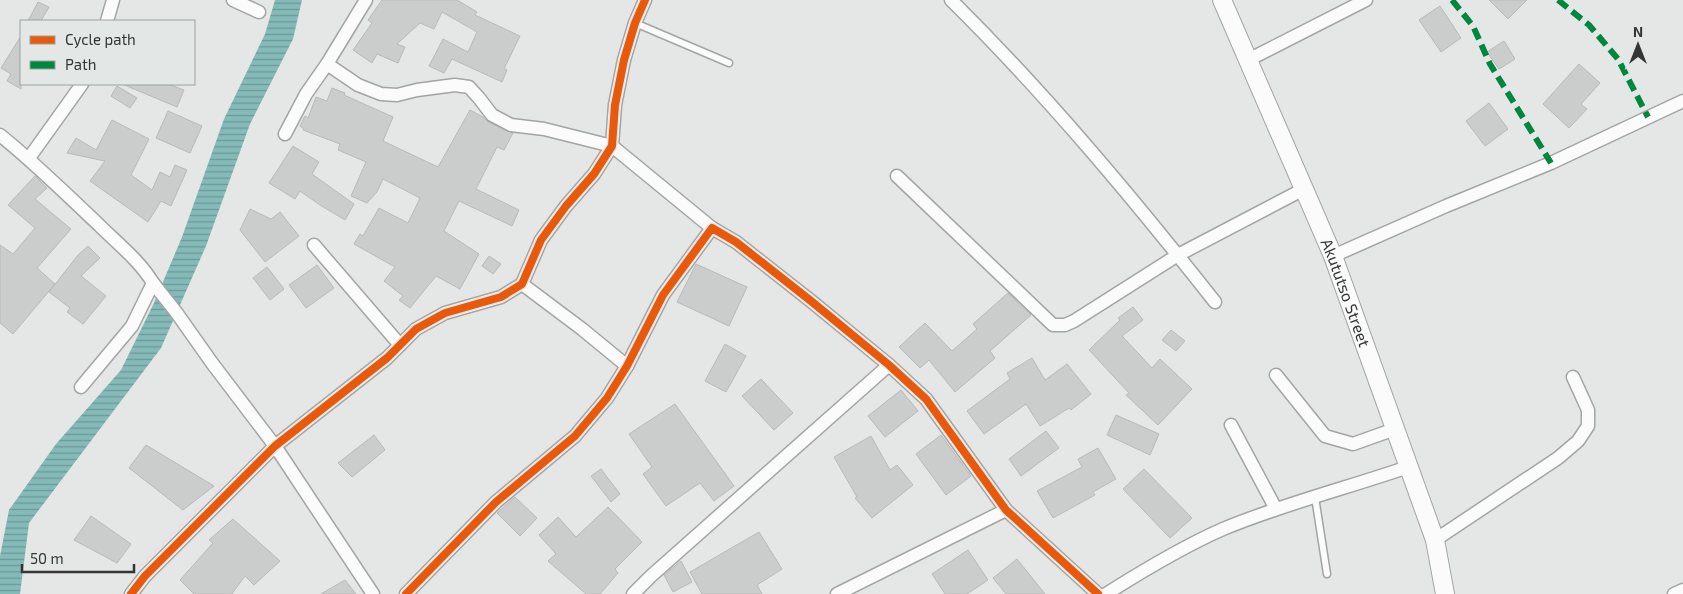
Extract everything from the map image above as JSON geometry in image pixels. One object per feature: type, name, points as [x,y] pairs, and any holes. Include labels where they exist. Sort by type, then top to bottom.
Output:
[{"type":"street","points":[[107,20],[113,0]]},
{"type":"street","points":[[233,0],[259,12]]},
{"type":"street","points":[[285,134],[306,94],[327,64],[366,0]]},
{"type":"street","points":[[130,594],[145,576],[275,446],[386,358],[416,329],[445,313],[501,297],[522,284],[541,240],[566,206],[594,174],[612,146],[617,96],[624,60],[645,0]]},
{"type":"street","points":[[951,0],[1057,111],[1215,302]]},
{"type":"street","name":"Akututso Street","points":[[1222,0],[1333,256],[1435,540],[1445,594]]},
{"type":"street","points":[[1248,60],[1366,0]]},
{"type":"street","points":[[327,64],[358,85],[381,94],[397,95],[417,90],[455,85],[469,87],[492,115],[511,125],[544,129],[612,146],[712,228],[736,242],[889,365],[926,399],[1006,510],[1098,594]]},
{"type":"street","points":[[29,158],[81,85]]},
{"type":"street","points":[[1333,256],[1446,206],[1551,163],[1683,101]]},
{"type":"street","points":[[0,135],[29,158],[147,274],[275,446],[373,594]]},
{"type":"street","points":[[897,176],[1053,325],[1064,325],[1074,321],[1178,255],[1304,189]]},
{"type":"street","points":[[406,594],[496,502],[575,436],[607,398],[663,295],[712,228]]},
{"type":"street","points":[[314,245],[400,345]]},
{"type":"street","points":[[522,284],[582,329],[626,366]]},
{"type":"street","points":[[82,387],[132,326],[156,288]]},
{"type":"street","points":[[633,594],[889,365]]},
{"type":"street","points":[[1276,375],[1325,436],[1353,444],[1395,429]]},
{"type":"street","points":[[1435,540],[1558,458],[1578,441],[1588,426],[1588,410],[1573,377]]},
{"type":"street","points":[[1232,424],[1276,509]]},
{"type":"street","points":[[1106,594],[1162,559],[1222,530],[1276,509],[1408,467]]},
{"type":"street","points":[[837,594],[1006,510]]},
{"type":"street","points":[[1674,594],[1683,590]]},
{"type":"lane","points":[[636,23],[729,63]]},
{"type":"lane","points":[[1315,497],[1327,574]]},
{"type":"water","points":[[275,0],[302,0],[293,39],[250,124],[206,246],[161,348],[29,523],[20,594],[0,594],[0,556],[9,510],[56,444],[121,370],[154,303],[182,237],[224,119],[265,34]]},
{"type":"building","points":[[382,0],[457,0],[477,12],[475,15],[520,36],[504,69],[507,70],[502,82],[452,59],[444,73],[429,66],[443,39],[468,52],[477,32],[442,12],[434,29],[420,23],[397,44],[405,47],[398,63],[377,54],[372,63],[353,50],[372,23],[368,20]]},
{"type":"building","points":[[1489,0],[1527,0],[1508,19]]},
{"type":"building","points":[[38,2],[49,7],[42,20],[29,20]]},
{"type":"building","points":[[1440,6],[1461,38],[1441,52],[1419,20]]},
{"type":"building","points":[[20,38],[21,89],[7,81],[11,74],[1,68]]},
{"type":"building","points":[[1504,41],[1515,59],[1499,69],[1487,52]]},
{"type":"building","points":[[1579,64],[1600,83],[1581,104],[1587,109],[1569,128],[1543,104]]},
{"type":"building","points":[[124,85],[171,85],[184,90],[177,107]]},
{"type":"building","points":[[117,86],[137,98],[130,108],[111,96]]},
{"type":"building","points":[[332,88],[393,117],[383,141],[438,167],[470,110],[488,122],[513,133],[504,150],[497,147],[476,189],[519,210],[512,226],[459,201],[444,231],[479,254],[460,289],[436,276],[410,308],[399,300],[403,296],[384,281],[395,267],[354,244],[360,234],[363,236],[379,208],[408,223],[420,198],[383,179],[377,192],[367,203],[351,196],[366,162],[338,150],[340,144],[303,130],[300,126],[305,116],[308,118],[316,97],[327,101]]},
{"type":"building","points":[[1489,103],[1508,129],[1485,146],[1466,121]]},
{"type":"building","points":[[168,111],[202,126],[190,153],[156,138]]},
{"type":"building","points":[[112,120],[149,139],[131,175],[152,190],[160,172],[170,177],[175,165],[187,170],[171,206],[161,201],[148,222],[90,181],[105,161],[67,153],[76,138],[96,150]]},
{"type":"building","points":[[293,146],[319,162],[312,174],[354,204],[345,220],[300,191],[295,199],[269,183]]},
{"type":"building","points":[[35,176],[47,188],[35,199],[71,229],[37,268],[55,284],[13,334],[0,323],[0,245],[13,254],[35,228],[8,205]]},
{"type":"building","points":[[250,209],[271,219],[280,212],[299,236],[265,262],[240,230]]},
{"type":"building","points":[[88,246],[100,258],[81,276],[106,296],[83,324],[67,312],[70,308],[49,292],[78,255]]},
{"type":"building","points":[[489,256],[501,264],[493,274],[482,266]]},
{"type":"building","points":[[696,264],[747,287],[729,326],[677,302]]},
{"type":"building","points":[[317,265],[334,288],[306,308],[289,285]]},
{"type":"building","points":[[267,267],[284,289],[270,300],[253,278]]},
{"type":"building","points":[[1008,293],[1031,315],[990,351],[995,358],[955,392],[929,360],[920,368],[899,347],[925,323],[952,351],[977,329],[973,324]]},
{"type":"building","points":[[1133,307],[1143,320],[1122,336],[1152,368],[1160,359],[1192,389],[1158,425],[1126,395],[1129,393],[1089,350],[1120,320],[1118,318]]},
{"type":"building","points":[[1171,330],[1185,341],[1176,351],[1162,340]]},
{"type":"building","points":[[725,344],[746,356],[726,392],[705,381]]},
{"type":"building","points":[[1032,358],[1045,380],[1067,364],[1091,394],[1071,410],[1069,408],[1040,426],[1026,404],[984,434],[967,411],[1010,379],[1007,373]]},
{"type":"building","points":[[761,379],[793,413],[774,430],[742,396]]},
{"type":"building","points":[[901,390],[918,411],[885,437],[868,416]]},
{"type":"building","points":[[675,404],[734,486],[714,501],[700,483],[666,506],[643,474],[652,467],[629,434]]},
{"type":"building","points":[[1116,415],[1159,434],[1150,455],[1107,435]]},
{"type":"building","points":[[1046,431],[1059,448],[1021,476],[1009,459]]},
{"type":"building","points":[[374,435],[385,450],[352,477],[338,463]]},
{"type":"building","points":[[941,435],[971,476],[946,495],[916,454]]},
{"type":"building","points":[[871,436],[890,470],[897,465],[913,485],[872,518],[855,498],[857,497],[834,457]]},
{"type":"building","points":[[146,445],[214,486],[183,510],[129,468]]},
{"type":"building","points":[[1098,448],[1116,479],[1093,492],[1095,495],[1053,518],[1037,491],[1082,467],[1078,459]]},
{"type":"building","points":[[601,469],[620,494],[611,502],[591,476]]},
{"type":"building","points":[[1144,469],[1192,518],[1170,538],[1123,489]]},
{"type":"building","points":[[515,497],[537,518],[520,536],[497,513]]},
{"type":"building","points":[[608,507],[642,542],[615,569],[618,573],[600,594],[586,594],[548,561],[556,554],[539,535],[558,517],[576,537]]},
{"type":"building","points":[[91,516],[131,544],[117,563],[74,540]]},
{"type":"building","points":[[233,519],[280,561],[254,585],[245,576],[232,594],[194,594],[180,580],[213,543],[209,540]]},
{"type":"building","points":[[759,532],[782,569],[757,585],[762,594],[702,594],[690,572]]},
{"type":"building","points":[[968,550],[988,580],[967,594],[945,594],[932,574]]},
{"type":"building","points":[[1017,559],[1045,594],[1006,594],[993,578]]},
{"type":"building","points":[[681,561],[692,582],[673,592],[664,575]]},
{"type":"building","points":[[345,580],[356,594],[321,594]]},
{"type":"marked path","points":[[1452,0],[1473,26],[1490,64],[1551,163]]},
{"type":"marked path","points":[[1558,0],[1589,25],[1618,59],[1648,117]]},
{"type":"cycle path","points":[[131,594],[145,576],[275,446],[387,358],[416,329],[445,313],[501,297],[522,284],[541,240],[566,206],[594,174],[612,146],[615,105],[624,60],[635,23],[645,0]]},
{"type":"cycle path","points":[[406,594],[496,502],[575,436],[607,398],[627,366],[663,295],[712,228],[736,242],[811,301],[889,365],[926,399],[1006,510],[1098,594]]}]
